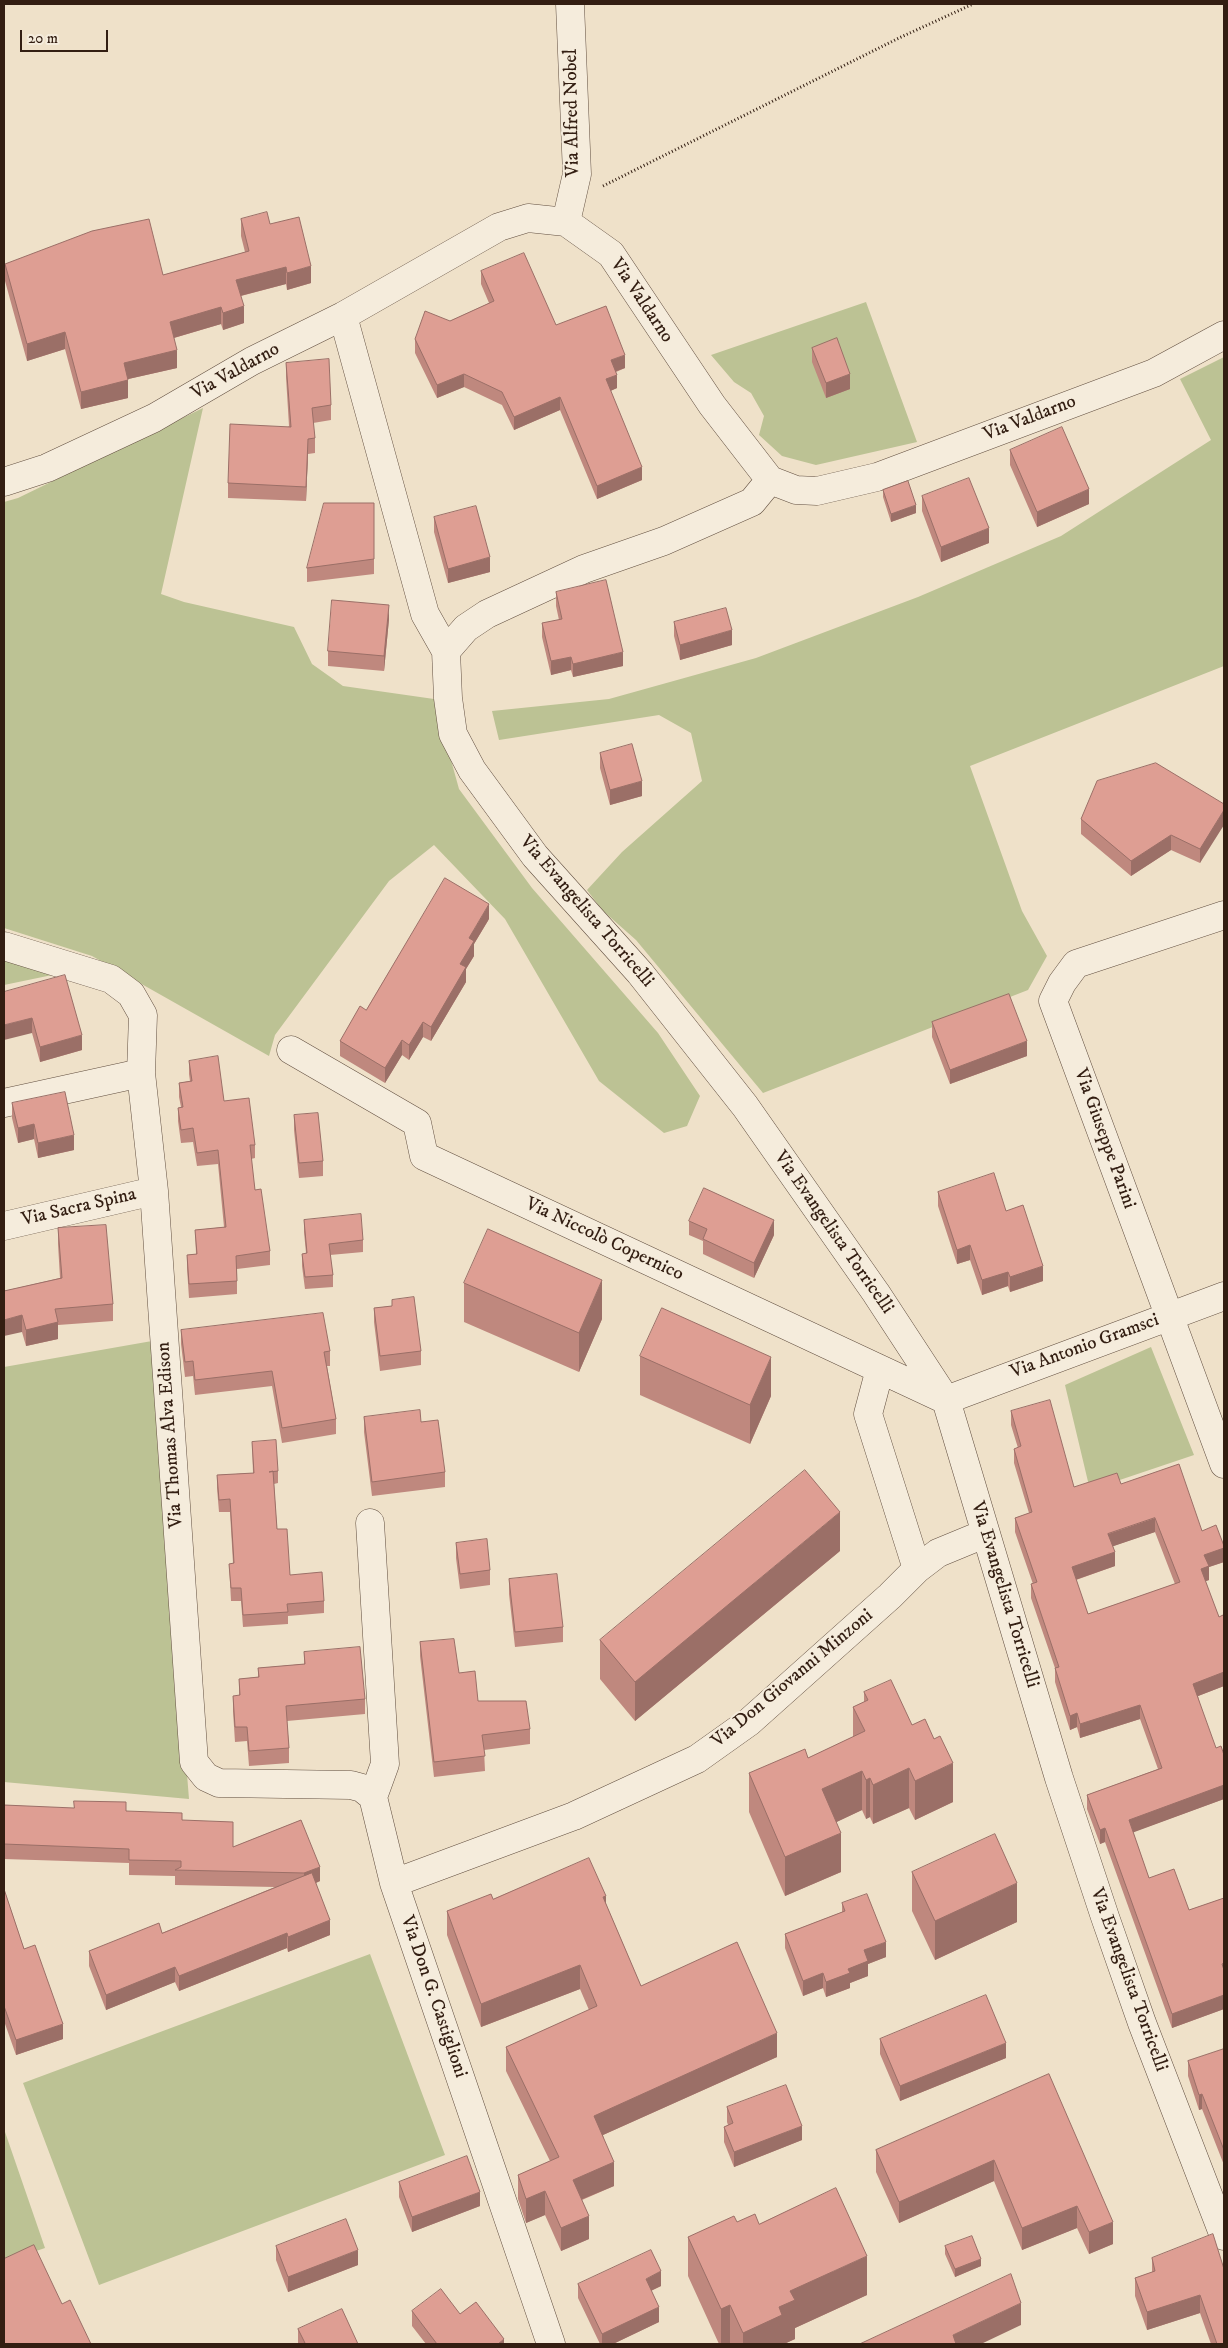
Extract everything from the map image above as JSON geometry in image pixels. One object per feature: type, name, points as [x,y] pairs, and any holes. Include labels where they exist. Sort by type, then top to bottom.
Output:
[{"type":"street","name":"Via Alfred Nobel","points":[[569,212],[577,174],[570,4]]},
{"type":"street","name":"Via Valdarno","points":[[4,482],[47,468],[154,418],[252,361],[343,316],[499,227],[528,218],[569,212],[611,254],[712,405],[770,480],[796,490],[817,491],[877,476],[1154,373],[1224,335]]},
{"type":"street","points":[[343,316],[424,614],[446,651],[466,628],[487,614],[584,569],[664,541],[752,502],[770,480]]},
{"type":"street","name":"Via Evangelista Torricelli","points":[[446,651],[448,698],[453,734],[472,770],[534,856],[640,973],[745,1106],[876,1293],[946,1400],[984,1534],[1104,1917],[1142,2023],[1224,2236]]},
{"type":"street","name":"Via Giuseppe Parini","points":[[1224,915],[1076,964],[1062,983],[1053,1001],[1224,1464]]},
{"type":"street","points":[[4,946],[111,979],[131,994],[143,1015],[141,1074],[4,1103]]},
{"type":"street","name":"Via Niccolò Copernico","points":[[290,1050],[417,1123],[424,1156],[946,1400]]},
{"type":"street","name":"Via Thomas Alva Edison","points":[[141,1074],[154,1190],[194,1762],[206,1777],[220,1783],[351,1785],[362,1788],[373,1797]]},
{"type":"street","name":"Via Sacra Spina","points":[[4,1226],[154,1190]]},
{"type":"street","name":"Via Antonio Gramsci","points":[[946,1400],[1224,1296]]},
{"type":"street","points":[[880,1369],[868,1414],[917,1569]]},
{"type":"street","points":[[370,1523],[386,1764],[373,1797]]},
{"type":"street","name":"Via Don Giovanni Minzoni","points":[[394,1883],[574,1816],[697,1759],[749,1722],[890,1596],[917,1569],[938,1554],[984,1534]]},
{"type":"street","name":"Via Don G. Castiglioni","points":[[373,1797],[394,1883],[551,2344]]},
{"type":"path","points":[[569,212],[882,46],[973,4]]},
{"type":"green space","points":[[866,302],[917,442],[816,465],[782,456],[759,435],[764,416],[751,393],[734,382],[711,355]]},
{"type":"green space","points":[[1224,357],[1224,666],[970,766],[1022,911],[1047,956],[1028,990],[763,1093],[636,940],[602,910],[587,890],[622,852],[702,781],[691,733],[659,715],[499,740],[492,711],[609,699],[756,658],[918,597],[1061,536],[1211,440],[1180,379]]},
{"type":"green space","points":[[203,408],[161,594],[184,602],[294,627],[312,664],[343,686],[434,699],[459,789],[532,888],[658,1033],[700,1096],[687,1126],[664,1133],[599,1081],[505,919],[434,845],[389,881],[275,1035],[269,1056],[92,956],[4,928],[4,502],[18,498]]},
{"type":"green space","points":[[4,958],[57,974],[4,985]]},
{"type":"green space","points":[[152,1341],[189,1799],[4,1782],[4,1367]]},
{"type":"green space","points":[[1151,1347],[1194,1455],[1090,1490],[1065,1385]]},
{"type":"green space","points":[[370,1954],[445,2155],[99,2285],[23,2083]]},
{"type":"green space","points":[[4,2129],[45,2248],[4,2262]]},
{"type":"building","points":[[267,212],[270,224],[299,217],[311,266],[287,273],[286,267],[236,280],[244,306],[223,313],[221,307],[170,322],[177,350],[124,363],[128,380],[81,392],[65,332],[27,344],[5,264],[92,231],[149,219],[163,275],[249,251],[241,219]]},
{"type":"building","points":[[524,253],[556,325],[606,306],[625,355],[611,360],[617,375],[606,379],[642,467],[597,486],[560,397],[514,417],[502,392],[464,374],[437,385],[415,339],[425,311],[450,321],[494,301],[481,271]]},
{"type":"building","points":[[837,338],[850,374],[826,383],[812,348]]},
{"type":"building","points":[[329,359],[331,405],[312,408],[315,438],[308,439],[306,487],[228,483],[230,424],[291,427],[286,363]]},
{"type":"building","points":[[1062,427],[1089,489],[1037,512],[1010,450]]},
{"type":"building","points":[[969,478],[989,528],[941,547],[922,496]]},
{"type":"building","points":[[908,481],[916,505],[891,514],[883,490]]},
{"type":"building","points":[[324,503],[374,503],[374,559],[307,568]]},
{"type":"building","points":[[476,506],[490,557],[448,569],[434,517]]},
{"type":"building","points":[[606,580],[623,652],[573,664],[571,657],[551,661],[542,623],[562,619],[556,592]]},
{"type":"building","points":[[332,600],[389,605],[384,656],[328,651]]},
{"type":"building","points":[[726,608],[732,630],[680,645],[674,622]]},
{"type":"building","points":[[632,744],[642,781],[610,790],[600,753]]},
{"type":"building","points":[[1156,763],[1224,804],[1224,810],[1200,849],[1171,835],[1131,861],[1081,819],[1097,781]]},
{"type":"building","points":[[445,878],[489,904],[469,938],[474,941],[460,964],[466,967],[431,1027],[423,1022],[409,1045],[402,1040],[385,1068],[340,1041],[360,1006],[366,1010]]},
{"type":"building","points":[[65,975],[82,1035],[40,1047],[32,1018],[4,1025],[4,992]]},
{"type":"building","points":[[1009,994],[1027,1041],[950,1070],[932,1022]]},
{"type":"building","points":[[218,1056],[224,1101],[249,1098],[255,1145],[250,1145],[255,1190],[261,1189],[270,1251],[236,1256],[237,1281],[189,1284],[187,1255],[197,1254],[195,1230],[226,1227],[218,1150],[197,1153],[193,1128],[181,1130],[178,1108],[183,1107],[179,1083],[192,1081],[189,1061]]},
{"type":"building","points":[[65,1092],[74,1135],[38,1143],[34,1124],[18,1128],[12,1103]]},
{"type":"building","points":[[318,1113],[323,1161],[299,1163],[294,1115]]},
{"type":"building","points":[[994,1173],[1006,1211],[1023,1205],[1043,1266],[1010,1277],[1008,1272],[982,1280],[970,1245],[957,1250],[938,1192]]},
{"type":"building","points":[[704,1188],[774,1220],[754,1263],[703,1239],[707,1229],[689,1221]]},
{"type":"building","points":[[361,1214],[363,1240],[329,1244],[333,1275],[305,1277],[302,1254],[307,1253],[304,1220]]},
{"type":"building","points":[[106,1225],[113,1304],[55,1309],[58,1322],[26,1330],[22,1315],[4,1320],[4,1291],[62,1278],[58,1228]]},
{"type":"building","points":[[488,1229],[602,1280],[579,1333],[464,1283]]},
{"type":"building","points":[[414,1297],[421,1351],[380,1356],[374,1308],[392,1306],[392,1300]]},
{"type":"building","points":[[662,1308],[771,1357],[750,1405],[640,1356]]},
{"type":"building","points":[[323,1313],[330,1351],[324,1352],[336,1419],[282,1428],[272,1371],[195,1380],[193,1361],[185,1362],[181,1330]]},
{"type":"building","points":[[1050,1400],[1074,1487],[1117,1473],[1121,1484],[1179,1464],[1202,1531],[1216,1525],[1224,1546],[1224,1548],[1204,1555],[1209,1566],[1201,1569],[1219,1617],[1223,1615],[1224,1618],[1224,1672],[1193,1684],[1216,1748],[1221,1746],[1224,1755],[1224,1785],[1129,1820],[1149,1878],[1174,1869],[1189,1910],[1224,1898],[1224,1963],[1222,1964],[1224,1970],[1224,1995],[1172,2014],[1105,1828],[1100,1830],[1087,1795],[1162,1768],[1140,1705],[1080,1724],[1077,1713],[1070,1716],[1055,1668],[1059,1667],[1031,1584],[1037,1582],[1015,1518],[1032,1512],[1014,1449],[1021,1446],[1011,1411]],"holes":[[[1155,1518],[1180,1582],[1088,1614],[1072,1567],[1115,1552],[1108,1534]]]},
{"type":"building","points":[[420,1410],[421,1422],[438,1420],[445,1472],[372,1482],[364,1417]]},
{"type":"building","points":[[276,1440],[278,1471],[273,1472],[277,1529],[287,1529],[290,1575],[322,1572],[324,1601],[287,1604],[288,1612],[243,1615],[241,1588],[231,1588],[229,1564],[234,1563],[230,1499],[219,1500],[217,1475],[254,1473],[252,1442]]},
{"type":"building","points":[[805,1470],[840,1512],[635,1682],[600,1640]]},
{"type":"building","points":[[487,1539],[490,1570],[460,1574],[456,1543]]},
{"type":"building","points":[[557,1574],[563,1627],[515,1632],[509,1579]]},
{"type":"building","points":[[454,1639],[459,1673],[475,1671],[478,1701],[526,1701],[530,1729],[482,1735],[485,1756],[434,1762],[420,1642]]},
{"type":"building","points":[[360,1647],[365,1699],[286,1706],[289,1748],[249,1751],[247,1727],[235,1727],[233,1696],[240,1695],[239,1679],[259,1677],[258,1668],[305,1664],[304,1652]]},
{"type":"building","points":[[891,1680],[912,1725],[925,1719],[934,1739],[940,1736],[953,1763],[915,1781],[909,1768],[873,1785],[870,1778],[866,1780],[862,1771],[822,1789],[841,1833],[785,1857],[749,1773],[805,1749],[808,1758],[865,1731],[853,1707],[868,1700],[864,1692]]},
{"type":"building","points":[[74,1801],[126,1802],[126,1811],[182,1813],[182,1820],[233,1822],[233,1847],[301,1820],[320,1867],[304,1873],[175,1870],[181,1867],[181,1861],[129,1860],[129,1849],[4,1844],[4,1805],[74,1808]]},
{"type":"building","points":[[995,1834],[1017,1883],[935,1921],[912,1872]]},
{"type":"building","points":[[589,1858],[606,1896],[603,1897],[641,1986],[737,1942],[777,2033],[594,2116],[614,2162],[573,2180],[589,2216],[561,2228],[545,2191],[526,2199],[518,2175],[559,2157],[506,2047],[597,2006],[580,1965],[481,2004],[447,1911],[491,1894],[493,1899]]},
{"type":"building","points":[[312,1873],[330,1920],[288,1937],[287,1933],[179,1976],[175,1967],[106,1995],[89,1951],[159,1923],[162,1933]]},
{"type":"building","points":[[4,1889],[24,1949],[35,1945],[63,2024],[16,2040],[4,2006]]},
{"type":"building","points":[[867,1894],[886,1942],[864,1950],[868,1961],[848,1969],[850,1973],[826,1982],[823,1973],[803,1981],[785,1934],[845,1911],[842,1903]]},
{"type":"building","points":[[986,1995],[1006,2043],[900,2086],[880,2039]]},
{"type":"building","points":[[1224,2049],[1224,2150],[1202,2094],[1199,2095],[1188,2061]]},
{"type":"building","points":[[1049,2074],[1113,2222],[1089,2232],[1077,2206],[1022,2228],[994,2160],[899,2202],[876,2150]]},
{"type":"building","points":[[786,2085],[802,2126],[734,2152],[724,2127],[733,2123],[727,2107]]},
{"type":"building","points":[[467,2156],[480,2192],[412,2217],[399,2182]]},
{"type":"building","points":[[836,2188],[867,2256],[790,2291],[795,2300],[779,2307],[782,2315],[743,2333],[730,2305],[721,2309],[688,2237],[734,2216],[737,2222],[755,2214],[759,2224]]},
{"type":"building","points":[[346,2219],[358,2250],[288,2277],[276,2246]]},
{"type":"building","points":[[1213,2234],[1224,2269],[1224,2344],[1217,2344],[1200,2295],[1147,2312],[1135,2278],[1155,2271],[1152,2258]]},
{"type":"building","points":[[972,2236],[981,2259],[955,2269],[945,2246]]},
{"type":"building","points":[[34,2245],[62,2304],[70,2300],[91,2344],[4,2344],[4,2259]]},
{"type":"building","points":[[651,2250],[661,2271],[646,2279],[659,2307],[602,2334],[578,2284]]},
{"type":"building","points":[[1011,2274],[1021,2303],[953,2335],[956,2344],[860,2344]]},
{"type":"building","points":[[441,2289],[460,2314],[476,2302],[504,2339],[498,2344],[437,2344],[412,2311]]},
{"type":"building","points":[[342,2309],[358,2344],[301,2344],[305,2343],[298,2329]]}]
